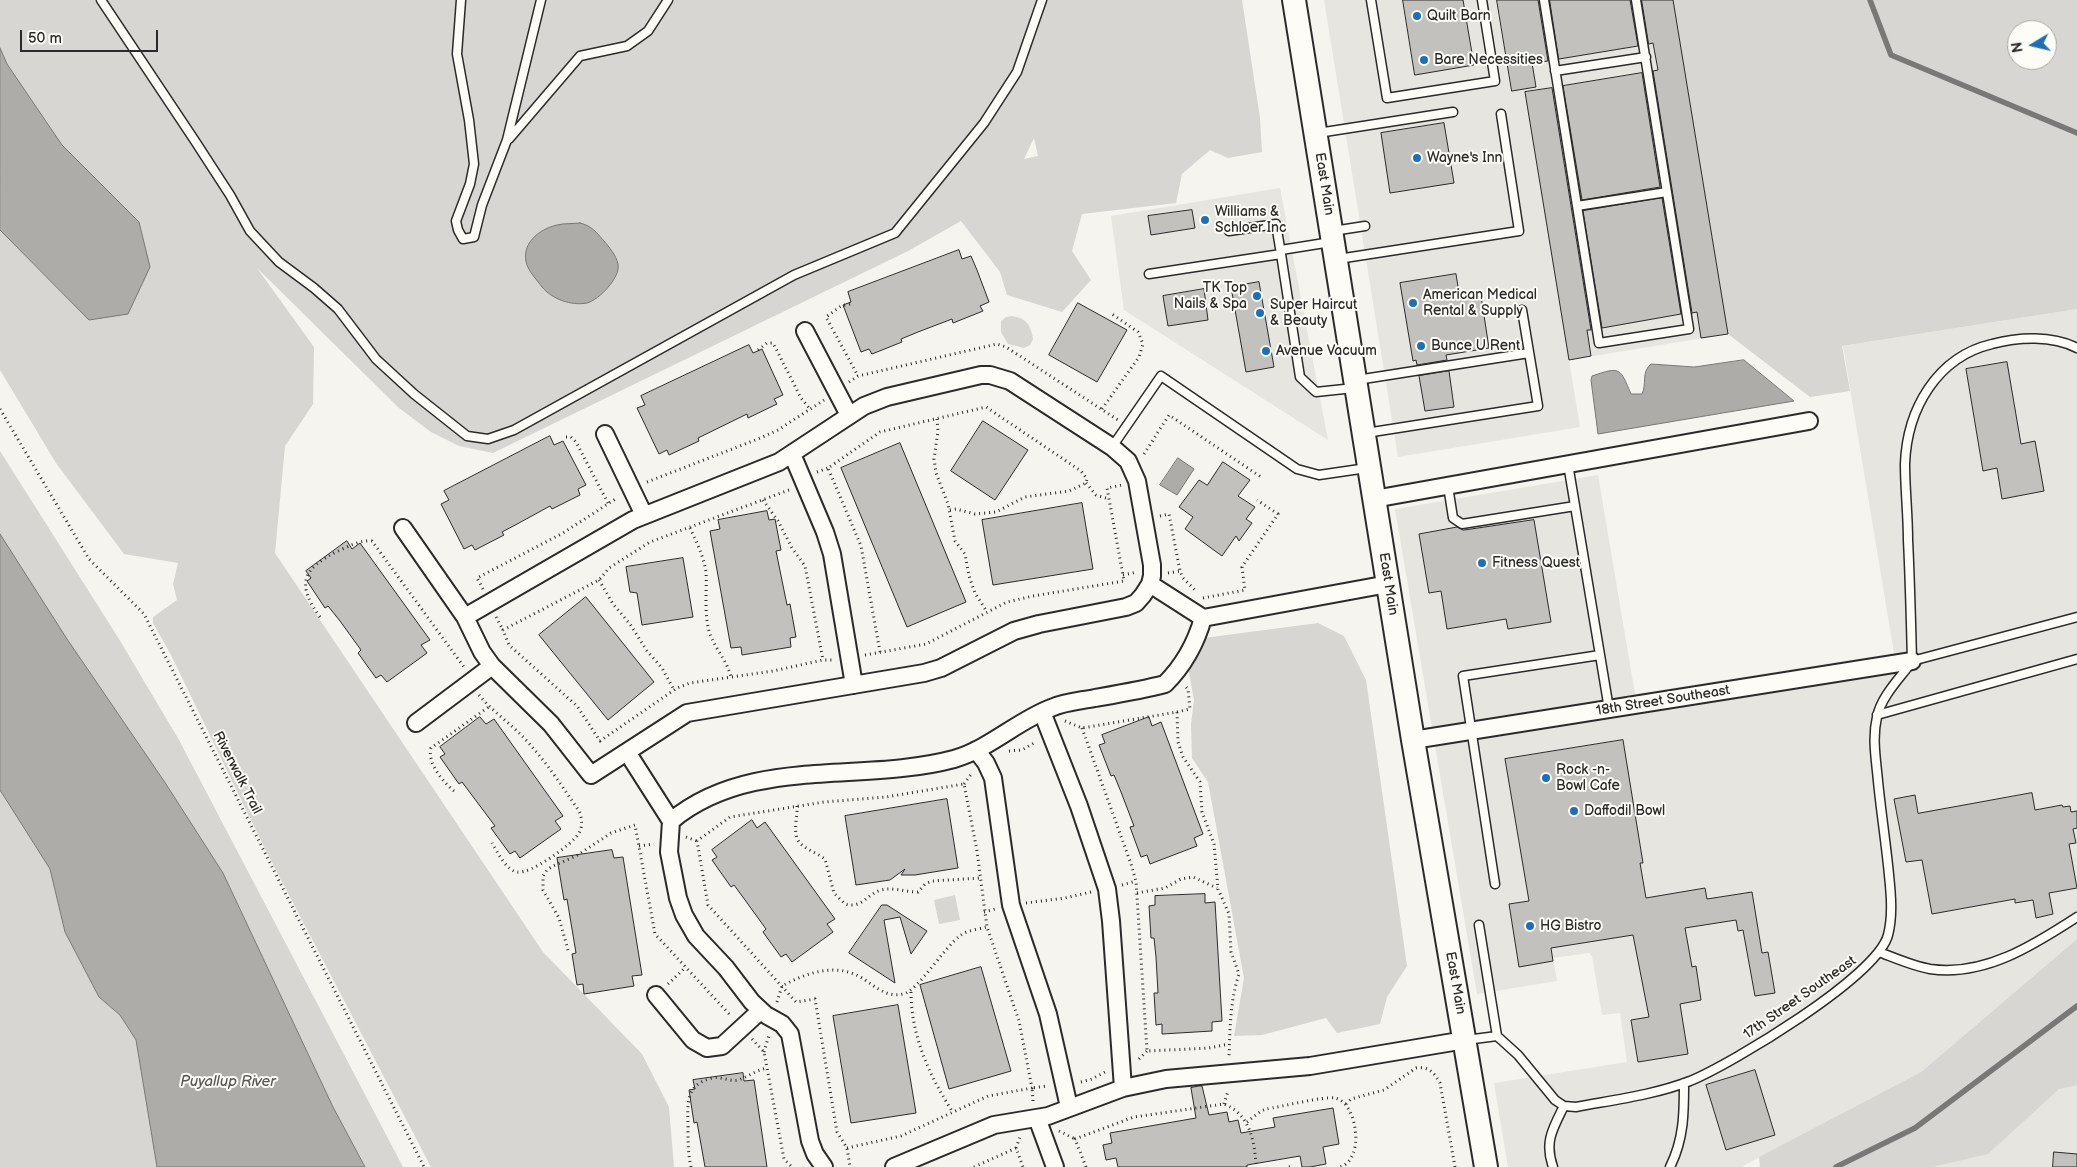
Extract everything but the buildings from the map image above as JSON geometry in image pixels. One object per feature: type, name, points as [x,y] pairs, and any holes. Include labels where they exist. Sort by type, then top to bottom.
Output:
[{"type":"main road","name":"East Main","points":[[1294,0],[1413,740],[1486,1167]]},
{"type":"street","points":[[805,331],[849,414]]},
{"type":"street","points":[[403,528],[464,617],[482,652],[492,666],[551,724],[591,775],[687,713],[854,685],[941,668],[1014,631],[1039,624],[1126,607],[1136,603],[1150,584],[1152,565],[1133,470],[1128,461],[1112,447],[1010,380],[990,375],[969,377],[887,397],[864,406],[849,414],[792,454],[766,468],[644,515],[464,617]]},
{"type":"street","points":[[1374,499],[1809,421]]},
{"type":"street","points":[[605,434],[644,515]]},
{"type":"street","points":[[792,454],[825,532],[832,554],[854,685]]},
{"type":"street","points":[[1150,584],[1203,618],[1388,584]]},
{"type":"street","points":[[671,822],[704,799],[732,788],[750,783],[812,773],[849,773],[908,768],[956,758],[976,750],[1042,712],[1064,704],[1144,690],[1165,684],[1174,675],[1198,637],[1203,618]]},
{"type":"street","name":"18th Street Southeast","points":[[1413,740],[1912,661]]},
{"type":"street","points":[[416,723],[492,666]]},
{"type":"street","points":[[1042,712],[1079,806],[1107,889],[1111,920],[1123,1088]]},
{"type":"street","points":[[976,750],[986,763],[993,778],[1005,878],[1011,905],[1048,1014],[1068,1108]]},
{"type":"street","points":[[627,752],[671,822],[669,852],[678,898],[684,916],[696,936],[766,1015],[787,1029],[793,1042],[810,1141],[815,1154],[824,1167]]},
{"type":"street","points":[[656,995],[702,1047],[713,1048],[722,1046],[743,1028],[766,1015]]},
{"type":"street","points":[[894,1167],[994,1125],[1058,1113],[1123,1088],[1166,1080],[1310,1066],[1465,1040]]},
{"type":"street","points":[[1037,1118],[1055,1167]]},
{"type":"lane","points":[[101,0],[196,141],[230,194],[250,231],[279,262],[338,309],[376,359],[414,394],[467,436],[488,439],[514,430],[794,275],[894,233],[984,123],[1016,72],[1042,0]]},
{"type":"lane","points":[[461,0],[457,54],[469,120],[474,164],[470,184],[456,221],[463,239],[474,237],[482,205],[508,140],[541,0]]},
{"type":"lane","points":[[508,140],[580,56],[628,46],[648,31],[668,0]]},
{"type":"lane","points":[[1371,0],[1387,98],[1495,81],[1482,0]]},
{"type":"lane","points":[[1544,0],[1599,344],[1689,329],[1636,0]]},
{"type":"lane","points":[[1555,72],[1646,57]]},
{"type":"lane","points":[[1316,134],[1453,112]]},
{"type":"lane","points":[[1149,274],[1334,244],[1519,231],[1501,114]]},
{"type":"lane","points":[[1577,206],[1667,192]]},
{"type":"lane","points":[[1229,231],[1276,224],[1300,376],[1316,392],[1529,353]]},
{"type":"lane","points":[[1334,244],[1365,226]]},
{"type":"lane","points":[[1364,434],[1538,406],[1522,310]]},
{"type":"lane","points":[[2077,348],[2048,339],[2002,341],[1975,348],[1955,359],[1939,373],[1923,399],[1911,427],[1905,464],[1912,661],[2077,616]]},
{"type":"lane","points":[[1112,447],[1161,376],[1298,468],[1319,475],[1369,467]]},
{"type":"lane","points":[[1568,464],[1610,709]]},
{"type":"lane","points":[[1448,486],[1453,518],[1462,524],[1575,506]]},
{"type":"lane","points":[[1496,884],[1463,676],[1600,655]]},
{"type":"lane","points":[[1877,715],[2077,659]]},
{"type":"lane","name":"17th Street Southeast","points":[[1564,1106],[1576,1107],[1663,1090],[1722,1066],[1777,1032],[1857,975],[1875,959],[1888,936],[1891,899],[1874,743],[1877,715],[1888,692],[1912,661]]},
{"type":"lane","points":[[1879,952],[1930,969],[1954,970],[1990,964],[2026,948],[2077,917]]},
{"type":"lane","points":[[1479,925],[1497,1036],[1518,1055],[1555,1100],[1564,1106],[1550,1135],[1549,1156],[1553,1167]]},
{"type":"lane","points":[[1465,1040],[1497,1036]]},
{"type":"lane","points":[[1670,1167],[1678,1150],[1684,1121],[1684,1083]]},
{"type":"path","points":[[850,304],[841,306],[826,317],[858,376]]},
{"type":"path","points":[[1102,409],[1139,357],[1143,344],[1138,332],[1112,314]]},
{"type":"path","points":[[758,350],[767,343],[773,343],[801,398],[810,409]]},
{"type":"path","points":[[1109,499],[1096,495],[1086,483],[1087,476],[1081,471],[986,407],[880,432],[828,468],[793,487],[650,542],[609,568],[599,580],[503,630],[504,636],[509,645],[577,706],[600,741],[674,690],[690,683],[779,670],[823,660],[837,660],[926,644],[1008,602],[1124,581],[1107,488],[1125,483],[1169,415],[1262,476]]},
{"type":"path","name":"Riverwalk Trail","points":[[0,409],[89,559],[144,614],[424,1167]]},
{"type":"path","points":[[937,420],[938,431],[934,459],[936,473],[949,510],[955,541],[965,554],[969,576],[975,592],[987,612]]},
{"type":"path","points":[[566,437],[571,437],[576,442],[608,503]]},
{"type":"path","points":[[828,468],[860,546],[880,652]]},
{"type":"path","points":[[949,510],[956,509],[975,514],[996,512],[1031,495],[1061,493],[1086,483]]},
{"type":"path","points":[[763,500],[805,566],[823,660]]},
{"type":"path","points":[[1155,517],[1169,514],[1180,571],[1183,578],[1203,598],[1245,590],[1242,567],[1278,514],[1258,500]]},
{"type":"path","points":[[690,528],[706,570],[706,602],[709,631],[729,669],[731,677]]},
{"type":"path","points":[[599,580],[613,604],[630,624],[647,651],[662,668],[674,690]]},
{"type":"path","points":[[850,1167],[847,1148],[837,1132],[815,999],[796,1002],[708,904],[697,841],[730,817],[797,806],[886,798],[964,784],[973,772],[1001,752],[1022,750],[1065,721],[1082,728],[1190,709],[1188,689],[1174,675]]},
{"type":"path","points":[[454,791],[442,779],[433,764],[430,757],[431,748],[490,706]]},
{"type":"path","points":[[847,1148],[901,1136],[988,1096],[1092,1079],[1104,1072],[1138,1060],[1147,1051],[1209,1048],[1229,1044],[1234,990],[1239,974],[1231,952],[1229,914],[1218,889],[1214,844],[1202,812],[1200,782],[1183,757],[1178,742],[1177,712]]},
{"type":"path","points":[[1082,728],[1136,881],[1147,1051]]},
{"type":"path","points":[[964,784],[977,851],[987,927],[1020,1021],[1032,1088]]},
{"type":"path","points":[[797,806],[795,832],[797,838],[801,845],[824,858],[834,893],[845,904],[858,905],[880,890],[898,889],[918,892],[925,884],[932,881],[980,878]]},
{"type":"path","points":[[568,950],[559,918],[544,890],[543,876],[553,866],[576,856],[611,833],[635,824],[655,934],[764,1052]]},
{"type":"path","points":[[1137,893],[1165,888],[1181,879],[1193,877],[1218,889]]},
{"type":"path","points":[[984,912],[1011,905],[1065,898],[1136,881]]},
{"type":"path","points":[[792,1167],[784,1159],[764,1052],[766,1015],[782,986],[810,973],[829,970],[847,971],[888,994],[901,995],[911,992],[932,964],[963,934],[987,927]]},
{"type":"path","points":[[911,992],[913,1019],[925,1062],[931,1077],[952,1111]]},
{"type":"path","points":[[691,1167],[687,1147],[688,1099],[693,1089],[697,1084],[710,1078],[740,1080],[754,1071],[767,1068]]},
{"type":"path","points":[[1346,1104],[1351,1099],[1384,1090],[1416,1068],[1432,1071],[1440,1083],[1455,1167]]},
{"type":"path","points":[[1247,1122],[1256,1114],[1266,1109],[1335,1098],[1346,1104],[1353,1124],[1355,1150],[1349,1163],[1340,1167]]},
{"type":"path","points":[[1075,1139],[1134,1117],[1224,1104],[1247,1122],[1256,1167]]},
{"type":"path","points":[[1058,1130],[1075,1139],[1086,1167]]},
{"type":"path","points":[[974,1167],[1016,1148],[1024,1167]]},
{"type":"path","points":[[1289,1167],[1293,1166]]},
{"type":"shaded area","points":[[0,0],[1242,0],[1260,118],[1262,152],[1228,158],[1210,150],[1182,174],[1176,203],[1082,214],[1072,251],[1091,280],[1062,312],[1007,295],[1000,272],[961,221],[908,251],[493,453],[459,446],[431,432],[399,408],[257,268],[314,347],[313,404],[285,446],[275,553],[543,952],[642,1054],[669,1107],[674,1167],[431,1167],[267,853],[171,655],[153,623],[153,617],[177,600],[173,584],[178,563],[124,554],[56,463],[0,370],[0,230],[89,320],[139,222],[62,145],[7,64],[0,48]],"holes":[[[1034,138],[1038,156],[1024,159]]]},
{"type":"shaded area","points":[[1324,0],[1673,0],[1728,334],[1569,360],[1580,427],[1398,457]]},
{"type":"shaded area","points":[[1673,0],[2077,0],[2077,309],[1842,346],[1850,391],[1810,397],[1728,334]]},
{"type":"shaded area","points":[[1280,188],[1328,440],[1124,310],[1111,216]]},
{"type":"shaded area","points":[[2077,309],[2077,939],[1921,1072],[1741,1167],[1508,1167],[1494,1083],[1627,1062],[1620,1013],[1602,1015],[1592,956],[1589,953],[1553,958],[1557,981],[1477,994],[1395,509],[1598,475],[1635,694],[1894,653],[1843,346]]},
{"type":"shaded area","points":[[1012,316],[1024,320],[1031,330],[1033,339],[1030,345],[1024,348],[1008,344],[1001,332],[1001,321],[1006,317]]},
{"type":"shaded area","points":[[0,451],[119,639],[179,740],[403,1167],[365,1167],[333,1107],[223,873],[164,781],[67,639],[0,534]]},
{"type":"shaded area","points":[[1318,623],[1344,636],[1366,680],[1407,966],[1387,997],[1380,1024],[1337,1033],[1326,1018],[1262,1035],[1234,1036],[1244,978],[1208,782],[1192,758],[1191,725],[1194,700],[1188,667],[1204,638]]},
{"type":"shaded area","points":[[0,790],[50,869],[65,932],[99,997],[120,1015],[136,1040],[157,1167],[0,1167]]},
{"type":"shaded area","points":[[955,895],[960,920],[939,924],[934,900]]},
{"type":"shaded area","points":[[2077,939],[2077,1085],[2059,1089],[1988,1154],[1932,1167],[1760,1167],[1759,1157],[1921,1072]]},
{"type":"shaded area","points":[[2077,1043],[2077,1167],[1895,1167]]},
{"type":"water","points":[[0,48],[7,64],[62,145],[139,222],[150,267],[128,314],[89,320],[0,230]]},
{"type":"water","points":[[580,223],[591,228],[599,235],[616,257],[618,264],[613,281],[603,293],[592,301],[581,304],[562,301],[546,291],[530,271],[526,257],[526,250],[529,244],[544,230],[560,224]]},
{"type":"water","points":[[1744,360],[1794,401],[1598,434],[1592,376],[1614,370],[1621,374],[1631,394],[1642,394],[1645,374],[1651,364],[1694,367]]},
{"type":"water","points":[[1178,458],[1194,469],[1177,495],[1160,485]]},
{"type":"water","name":"Puyallup River","points":[[0,534],[67,639],[164,781],[223,873],[333,1107],[365,1167],[157,1167],[136,1040],[120,1015],[99,997],[65,932],[50,869],[0,790]]},
{"type":"waterway","points":[[1870,0],[1891,55],[2077,133]]},
{"type":"waterway","points":[[1836,1167],[1915,1128],[2077,1006]]},
{"type":"place","name":"Quilt Barn","points":[[1417,16]]},
{"type":"place","name":"Bare Necessities","points":[[1424,60]]},
{"type":"place","name":"Wayne's Inn","points":[[1417,158]]},
{"type":"place","name":"Williams & Schloer Inc","points":[[1205,220]]},
{"type":"place","name":"TK Top Nails & Spa","points":[[1257,296]]},
{"type":"place","name":"American Medical Rental & Supply","points":[[1413,303]]},
{"type":"place","name":"Super Haircut & Beauty","points":[[1260,313]]},
{"type":"place","name":"Bunce U Rent","points":[[1421,346]]},
{"type":"place","name":"Avenue Vacuum","points":[[1266,351]]},
{"type":"place","name":"Fitness Quest","points":[[1482,563]]},
{"type":"place","name":"Rock -n- Bowl Cafe","points":[[1546,778]]},
{"type":"place","name":"Daffodil Bowl","points":[[1574,811]]},
{"type":"place","name":"HG Bistro","points":[[1530,926]]}]
